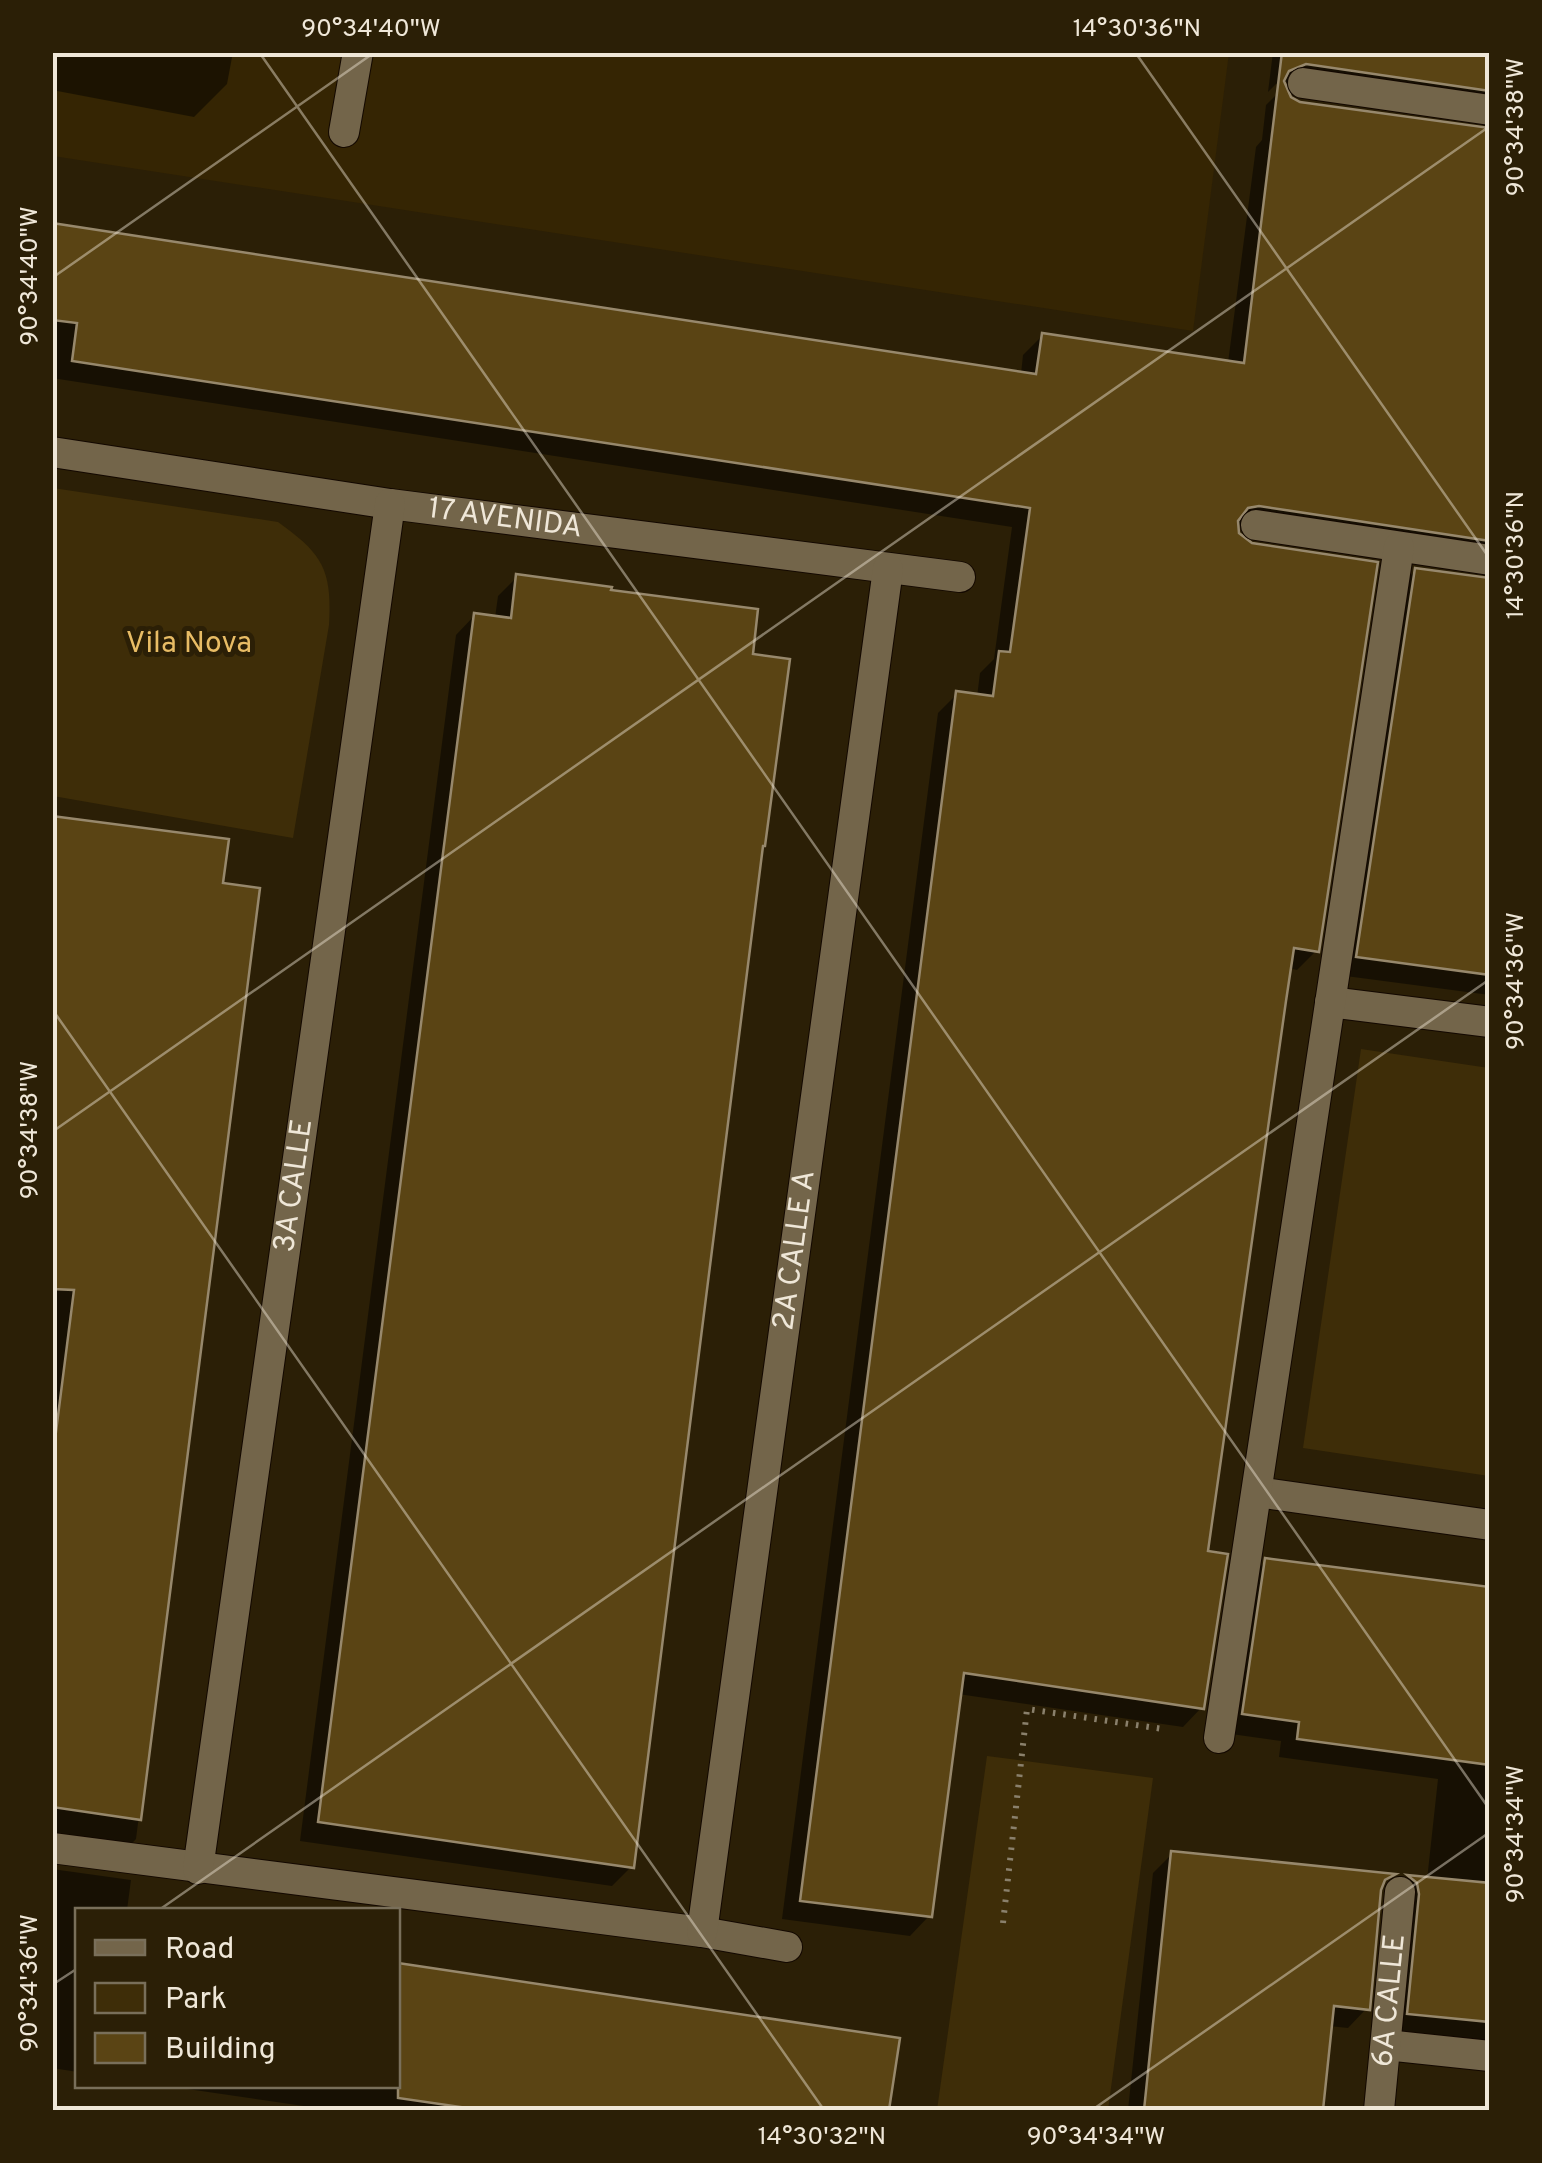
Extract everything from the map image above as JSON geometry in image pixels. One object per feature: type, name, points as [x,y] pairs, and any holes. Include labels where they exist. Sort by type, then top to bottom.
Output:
[{"type":"street","points":[[344,132],[358,52]]},
{"type":"street","points":[[1303,83],[1490,110]]},
{"type":"street","name":"17 AVENIDA","points":[[52,452],[390,504],[960,577]]},
{"type":"street","name":"3A CALLE","points":[[198,1869],[390,504]]},
{"type":"street","points":[[1256,524],[1490,560]]},
{"type":"street","points":[[1219,1738],[1399,547]]},
{"type":"street","name":"2A CALLE A","points":[[702,1932],[888,569]]},
{"type":"street","points":[[1330,1002],[1490,1022]]},
{"type":"street","points":[[1257,1492],[1490,1525]]},
{"type":"street","points":[[52,1848],[702,1932],[787,1947]]},
{"type":"street","name":"6A CALLE","points":[[1379,2110],[1400,1892]]},
{"type":"street","points":[[1386,2045],[1490,2056]]},
{"type":"path","points":[[1003,1923],[1027,1709],[1219,1738]]},
{"type":"shaded area","points":[[53,53],[1229,53],[1193,331],[53,156]]},
{"type":"green space","name":"Vila Nova","points":[[53,488],[278,522],[315,554],[329,590],[329,625],[293,838],[53,796]]},
{"type":"green space","points":[[1361,1049],[1489,1068],[1489,1476],[1303,1448]]},
{"type":"green space","points":[[987,1756],[1153,1778],[1108,2110],[937,2110]]},
{"type":"building","points":[[1282,52],[1490,52],[1490,91],[1306,64],[1289,71],[1284,81],[1291,97],[1300,102],[1490,128],[1490,541],[1259,506],[1248,508],[1238,521],[1239,533],[1252,543],[1378,562],[1319,952],[1294,948],[1208,1551],[1228,1554],[1204,1709],[964,1673],[932,1917],[800,1901],[956,691],[993,696],[999,651],[1010,652],[1030,508],[72,361],[77,323],[52,320],[52,223],[1036,374],[1042,333],[1244,363]]},
{"type":"building","points":[[1415,568],[1490,578],[1490,975],[1356,957]]},
{"type":"building","points":[[516,574],[758,609],[753,654],[790,659],[634,1868],[318,1822],[474,613],[511,618]]},
{"type":"building","points":[[52,816],[229,839],[223,883],[260,888],[141,1820],[52,1807],[52,1463],[74,1290],[52,1289]]},
{"type":"building","points":[[1265,1558],[1490,1587],[1490,1765],[1297,1739],[1299,1722],[1242,1714]]},
{"type":"building","points":[[1171,1851],[1396,1874],[1385,1880],[1381,1890],[1370,2010],[1334,2006],[1323,2110],[1144,2110]]},
{"type":"building","points":[[1407,1875],[1490,1883],[1490,2022],[1407,2014],[1419,1894],[1417,1883]]},
{"type":"building","points":[[400,1963],[900,2038],[889,2110],[481,2110],[398,2098]]}]
